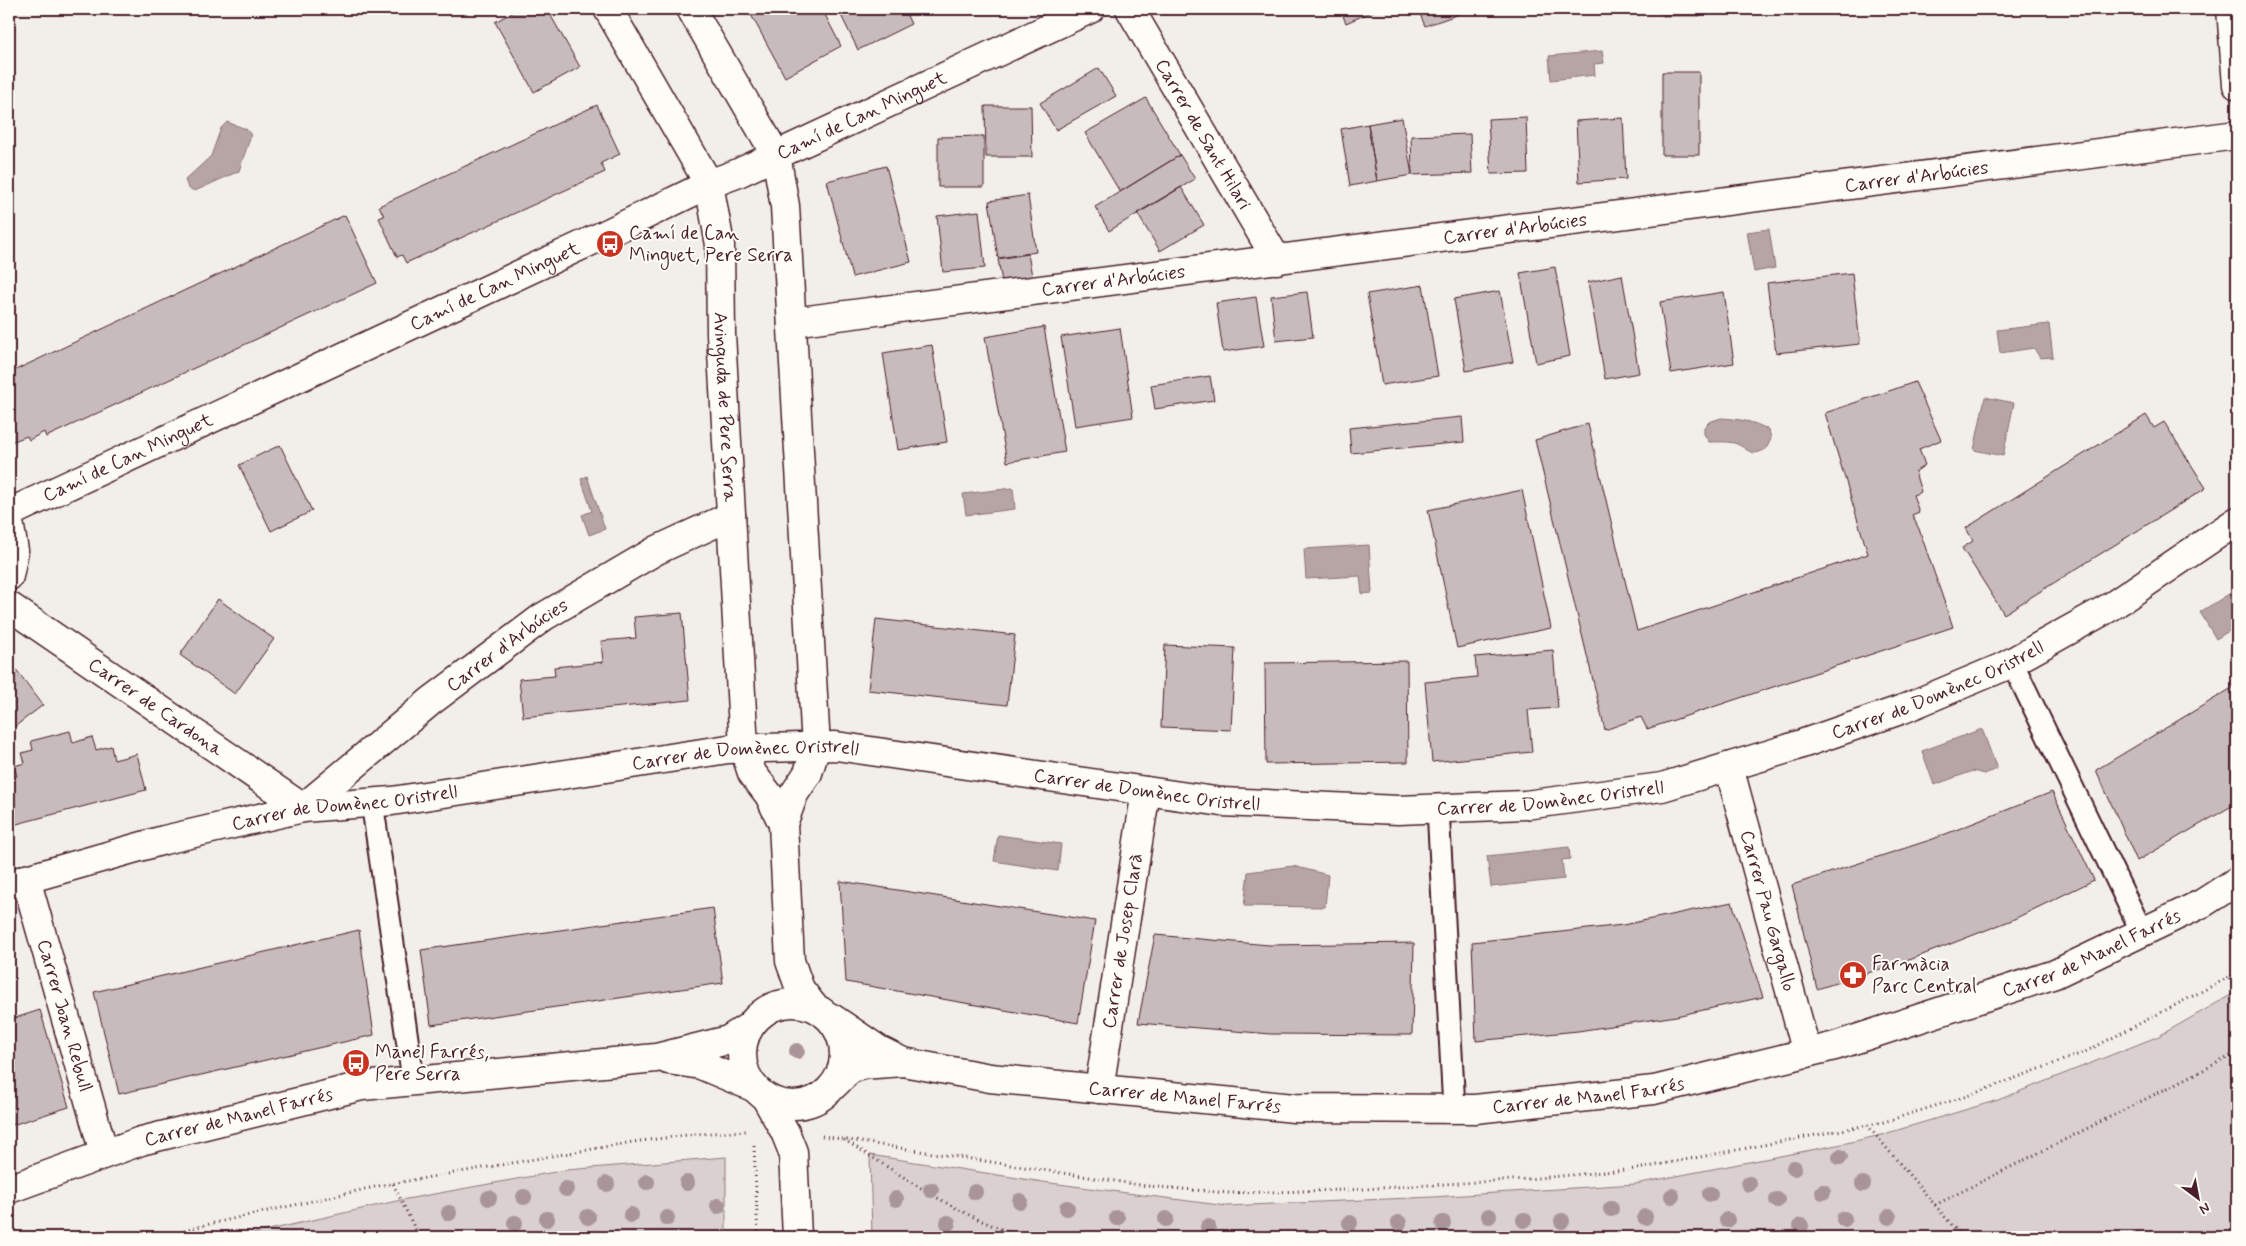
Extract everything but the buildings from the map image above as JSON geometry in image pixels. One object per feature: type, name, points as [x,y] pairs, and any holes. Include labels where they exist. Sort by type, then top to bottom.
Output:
[{"type":"street","name":"Avinguda de Pere Serra","points":[[608,9],[709,184],[720,245],[721,334],[744,748],[752,773],[769,796],[783,824]]},
{"type":"street","name":"Avinguda de Pere Serra","points":[[691,9],[776,155],[785,206],[816,747],[808,773],[794,794],[783,824],[790,961],[786,979],[756,1020]]},
{"type":"street","name":"Camí de Can Minguet","points":[[9,513],[709,184],[776,155],[1090,9]]},
{"type":"street","name":"Carrer de Sant Hilari","points":[[1130,9],[1277,260]]},
{"type":"street","points":[[2231,9],[2237,84]]},
{"type":"street","name":"Carrer d'Arbúcies","points":[[792,322],[2237,135]]},
{"type":"street","name":"Carrer d'Arbúcies","points":[[303,808],[431,701],[543,617],[657,550],[731,516]]},
{"type":"street","name":"Carrer de Domènec Oristrell","points":[[17,882],[164,840],[303,808],[372,802],[744,748],[836,746],[1222,802],[1398,810],[1525,805],[1662,787],[1787,749],[1903,709],[2012,662],[2112,606],[2237,520]]},
{"type":"street","points":[[9,522],[14,551],[9,576]]},
{"type":"street","name":"Carrer de Cardona","points":[[9,606],[303,808]]},
{"type":"street","points":[[2012,662],[2142,932]]},
{"type":"street","name":"Carrer Pau Gargallo","points":[[1729,766],[1807,1053]]},
{"type":"street","name":"Carrer de Josep Clarà","points":[[1098,1089],[1146,791]]},
{"type":"street","points":[[372,802],[413,1079]]},
{"type":"street","points":[[1438,808],[1454,1109]]},
{"type":"street","name":"Carrer de Manel Farrés","points":[[831,1089],[849,1070],[862,1065],[903,1062],[990,1078],[1294,1108],[1475,1109],[1654,1090],[1836,1046],[2055,974],[2203,903],[2237,881]]},
{"type":"street","name":"Carrer Joan Rebull","points":[[17,882],[104,1153]]},
{"type":"street","name":"Avinguda de Pere Serra","points":[[790,961],[800,989],[820,1011]]},
{"type":"street","points":[[793,1139],[831,1089],[844,1062],[844,1043],[839,1030],[820,1011],[795,1003],[777,1005],[756,1020],[743,1041],[741,1058],[745,1074],[793,1139],[797,1237]]},
{"type":"street","name":"Carrer de Manel Farrés","points":[[820,1011],[866,1042],[903,1062]]},
{"type":"street","name":"Carrer de Manel Farrés","points":[[9,1189],[141,1141],[362,1086],[413,1079],[656,1058],[728,1040],[756,1020]]},
{"type":"street","name":"Carrer de Manel Farrés","points":[[656,1058],[701,1065],[760,1093]]},
{"type":"street","points":[[760,1093],[782,1105],[800,1106],[811,1103],[831,1089]]},
{"type":"path","points":[[165,1237],[201,1226],[393,1184],[633,1142],[695,1134],[753,1131],[793,1139],[842,1139],[1147,1186],[1229,1193],[1347,1190],[1526,1179],[1637,1169],[1884,1122],[1970,1095],[2085,1052],[2237,973]]},
{"type":"path","points":[[2230,978],[2237,993]]},
{"type":"path","points":[[1935,1205],[2237,1053]]},
{"type":"path","points":[[1867,1125],[1962,1237]]},
{"type":"path","points":[[753,1131],[758,1237]]},
{"type":"path","points":[[842,1139],[970,1217],[996,1229],[1025,1237]]},
{"type":"path","points":[[393,1184],[419,1237]]},
{"type":"shaded area","points":[[1654,9],[1700,9],[1700,16],[1663,16]]},
{"type":"shaded area","points":[[1602,51],[1604,63],[1594,64],[1595,75],[1551,80],[1549,56]]},
{"type":"shaded area","points":[[227,122],[246,129],[251,135],[239,171],[195,191],[188,188],[185,180],[211,156],[221,128]]},
{"type":"shaded area","points":[[1769,229],[1775,268],[1754,272],[1747,232]]},
{"type":"shaded area","points":[[2049,324],[2053,357],[2040,358],[2034,348],[2000,353],[1997,330]]},
{"type":"shaded area","points":[[1985,397],[2014,403],[2003,456],[1974,450]]},
{"type":"shaded area","points":[[1721,418],[1746,421],[1769,430],[1771,439],[1766,449],[1754,453],[1734,443],[1709,442],[1704,434],[1704,427],[1709,422]]},
{"type":"shaded area","points":[[587,476],[605,529],[589,535],[582,515],[592,511],[581,479]]},
{"type":"shaded area","points":[[1013,488],[1015,509],[966,515],[963,494]]},
{"type":"shaded area","points":[[1369,545],[1372,593],[1362,594],[1360,576],[1306,579],[1304,549]]},
{"type":"shaded area","points":[[2237,589],[2237,626],[2216,639],[2200,612]]},
{"type":"shaded area","points":[[1982,729],[1997,769],[1984,774],[1973,771],[1934,785],[1922,751]]},
{"type":"shaded area","points":[[998,835],[1061,844],[1058,871],[994,861]]},
{"type":"shaded area","points":[[1569,847],[1570,859],[1562,860],[1564,879],[1491,887],[1487,856]]},
{"type":"shaded area","points":[[1293,866],[1328,875],[1325,907],[1244,906],[1248,872]]},
{"type":"shaded area","points":[[2236,992],[2237,1237],[872,1237],[870,1155],[1043,1182],[1227,1206],[1433,1197],[1635,1184],[1881,1135],[1998,1100],[2159,1036]]},
{"type":"shaded area","points":[[726,1157],[726,1237],[238,1237],[401,1200],[566,1170]]},
{"type":"waterway","points":[[2232,1237],[2237,1235]]},
{"type":"place","name":"Camí de Can Minguet, Pere Serra","points":[[610,244]]},
{"type":"place","name":"Farmàcia Parc Central","points":[[1853,975]]},
{"type":"place","name":"Manel Farrés, Pere Serra","points":[[356,1063]]}]
